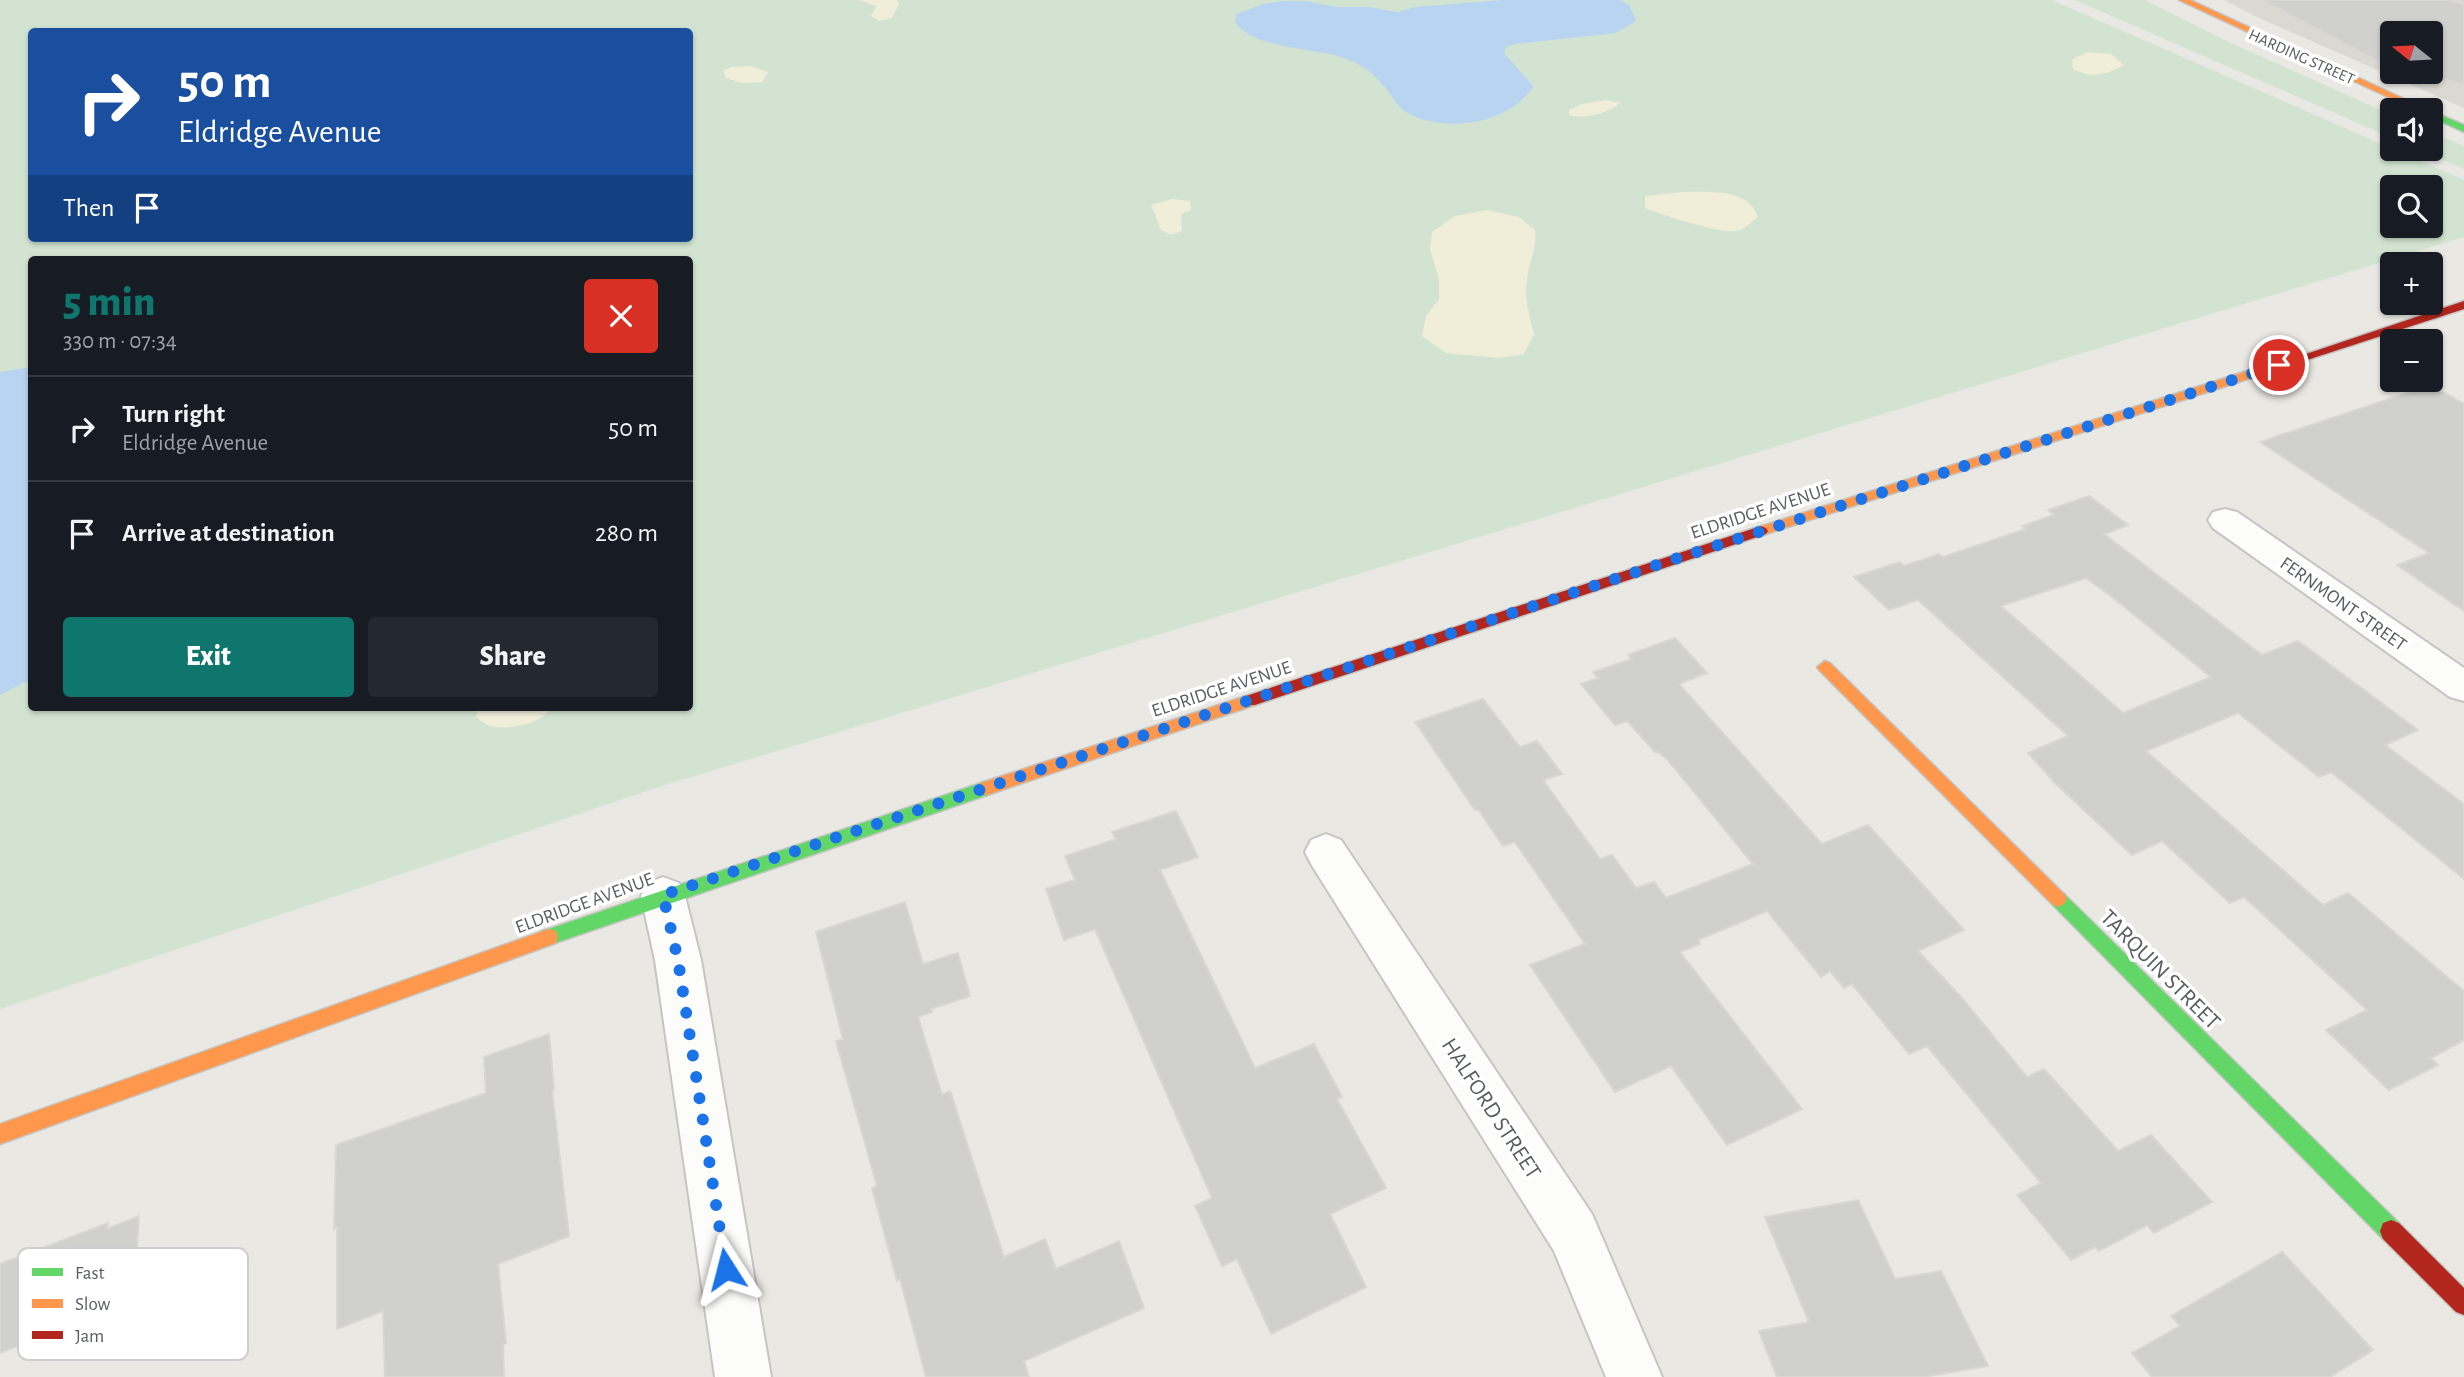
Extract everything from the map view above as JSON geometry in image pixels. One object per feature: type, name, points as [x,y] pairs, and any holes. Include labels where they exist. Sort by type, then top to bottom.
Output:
[{"type":"street","name":"HARDING STREET","points":[[2183,0],[2397,98]]},
{"type":"street","points":[[2443,119],[2464,129]]},
{"type":"street","name":"ELDRIDGE AVENUE","points":[[0,1134],[663,895],[1675,559],[2464,305]]},
{"type":"street","name":"FERNMONT STREET","points":[[2225,520],[2464,687]]},
{"type":"street","name":"TARQUIN STREET","points":[[1825,667],[2464,1304]]},
{"type":"street","name":"HALFORD STREET","points":[[1326,852],[1573,1233],[1634,1377]]},
{"type":"street","points":[[663,895],[678,960],[743,1377]]},
{"type":"shaded area","points":[[2224,0],[2464,0],[2464,108],[2409,84],[2443,84],[2443,21],[2380,21],[2380,71]]},
{"type":"green space","points":[[0,0],[2052,0],[2380,143],[2380,161],[2421,161],[2464,180],[2464,237],[2415,252],[2380,252],[2380,263],[665,785],[0,1009]]},
{"type":"green space","points":[[2075,0],[2145,0],[2233,44],[2380,110],[2380,133]]},
{"type":"green space","points":[[2443,137],[2464,146],[2464,169],[2443,160]]},
{"type":"sand","points":[[859,0],[897,0],[899,4],[892,18],[879,21],[871,16],[876,6]]},
{"type":"sand","points":[[2087,52],[2111,54],[2124,65],[2099,74],[2087,74],[2073,69],[2072,60]]},
{"type":"sand","points":[[751,66],[768,72],[762,82],[742,83],[726,78],[723,71],[731,67]]},
{"type":"sand","points":[[1605,100],[1620,103],[1596,115],[1569,115],[1569,110],[1582,104]]},
{"type":"sand","points":[[1715,192],[1737,196],[1753,208],[1758,217],[1741,230],[1727,231],[1690,223],[1645,208],[1645,196]]},
{"type":"sand","points":[[1172,199],[1190,201],[1191,210],[1181,214],[1182,231],[1171,235],[1161,230],[1151,205]]},
{"type":"sand","points":[[1487,210],[1519,217],[1535,230],[1526,293],[1534,334],[1524,354],[1499,358],[1446,353],[1422,336],[1426,316],[1439,299],[1439,279],[1430,249],[1432,232],[1455,216]]},
{"type":"sand","points":[[477,711],[548,711],[532,722],[506,727],[490,726],[476,717]]},
{"type":"water","points":[[1502,0],[1620,0],[1630,6],[1636,21],[1616,33],[1506,47],[1504,53],[1533,86],[1523,99],[1508,110],[1473,122],[1454,124],[1418,118],[1403,110],[1376,78],[1355,63],[1336,56],[1271,43],[1244,31],[1235,22],[1237,14],[1263,4],[1283,1],[1398,12],[1415,7]]},
{"type":"water","points":[[28,367],[28,681],[0,695],[0,372]]},
{"type":"building","points":[[2262,0],[2445,0],[2464,4],[2464,84],[2443,79],[2443,21],[2380,21],[2380,62]]},
{"type":"building","points":[[2410,392],[2443,392],[2464,404],[2464,611],[2397,565],[2429,553],[2260,442]]},
{"type":"building","points":[[2089,496],[2128,525],[2104,534],[2262,655],[2298,641],[2418,730],[2385,745],[2464,804],[2464,879],[2331,772],[2319,777],[2238,713],[2146,751],[2323,905],[2348,893],[2464,991],[2464,1040],[2431,1058],[2438,1065],[2389,1090],[2326,1030],[2367,1010],[2244,897],[2230,903],[2162,841],[2132,855],[2054,782],[2028,753],[2068,736],[1918,600],[1889,610],[1854,577],[1900,562],[1904,566],[1939,554],[1943,557],[2026,529],[2022,526],[2054,515],[2048,510]],"holes":[[[2086,578],[2211,677],[2123,713],[2001,606]]]},
{"type":"building","points":[[1675,638],[1707,673],[1679,684],[1822,844],[1868,825],[1964,930],[1918,951],[1962,998],[2027,1077],[2044,1069],[2118,1151],[2151,1135],[2212,1202],[2154,1233],[2147,1225],[2099,1251],[2095,1247],[2071,1260],[2017,1195],[2041,1183],[1927,1046],[1909,1054],[1852,984],[1844,988],[1830,971],[1821,977],[1767,911],[1698,940],[1700,944],[1680,952],[1802,1109],[1727,1145],[1671,1066],[1615,1092],[1530,965],[1585,944],[1515,842],[1503,846],[1415,722],[1483,699],[1520,747],[1537,741],[1562,774],[1543,780],[1600,859],[1612,855],[1636,888],[1654,882],[1666,898],[1753,864],[1667,759],[1655,752],[1627,721],[1615,725],[1581,684],[1598,678],[1593,672],[1632,659],[1628,655]]},
{"type":"building","points":[[1176,811],[1198,857],[1160,870],[1255,1068],[1314,1044],[1342,1097],[1337,1099],[1386,1188],[1330,1214],[1366,1287],[1271,1334],[1237,1259],[1222,1266],[1195,1206],[1212,1198],[1095,929],[1064,940],[1046,889],[1075,880],[1065,856],[1116,839],[1112,832]]},
{"type":"building","points":[[905,902],[923,964],[958,953],[970,996],[931,1009],[932,1012],[918,1017],[942,1095],[950,1091],[1004,1257],[1045,1239],[1056,1269],[1119,1241],[1144,1308],[1024,1361],[1029,1377],[926,1377],[872,1188],[877,1186],[836,1041],[843,1039],[816,932]]},
{"type":"building","points":[[549,1034],[552,1090],[569,1236],[498,1264],[506,1343],[503,1344],[504,1377],[385,1377],[383,1311],[337,1329],[337,1227],[334,1229],[336,1145],[486,1093],[484,1057]]},
{"type":"building","points":[[1858,1200],[1895,1279],[1941,1271],[1988,1366],[1923,1377],[1777,1377],[1759,1331],[1809,1322],[1765,1217]]},
{"type":"building","points":[[139,1216],[137,1248],[42,1248],[108,1223],[107,1229]]},
{"type":"building","points":[[2282,1252],[2373,1350],[2330,1377],[2152,1377],[2132,1353],[2180,1326],[2171,1316]]},
{"type":"building","points":[[18,1257],[18,1346],[0,1353],[0,1264]]},
{"type":"traffic: fast","points":[[2443,119],[2464,129]]},
{"type":"traffic: fast","points":[[549,937],[987,788]]},
{"type":"traffic: fast","points":[[2058,899],[2391,1231]]},
{"type":"traffic: slow","points":[[2183,0],[2397,98]]},
{"type":"traffic: slow","points":[[1761,531],[2297,359]]},
{"type":"traffic: slow","points":[[1825,667],[2058,899]]},
{"type":"traffic: slow","points":[[987,788],[1249,701]]},
{"type":"traffic: slow","points":[[0,1134],[549,937]]},
{"type":"traffic: jam","points":[[2297,359],[2464,305]]},
{"type":"traffic: jam","points":[[1249,701],[1761,531]]},
{"type":"traffic: jam","points":[[2391,1231],[2464,1304]]},
{"type":"route","points":[[726,1269],[678,960],[663,895],[1675,559],[2279,365]]}]
